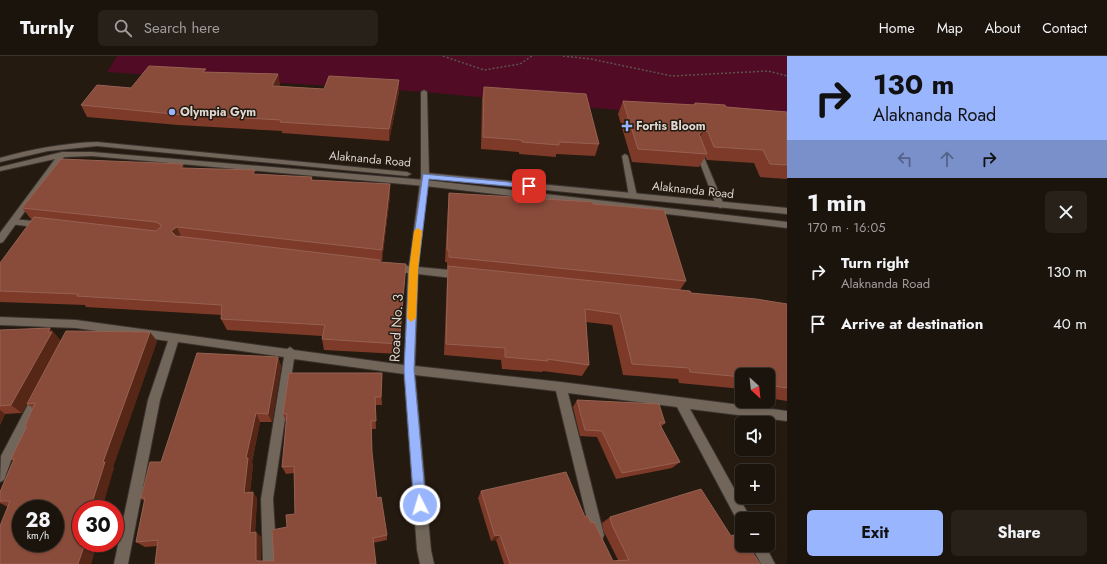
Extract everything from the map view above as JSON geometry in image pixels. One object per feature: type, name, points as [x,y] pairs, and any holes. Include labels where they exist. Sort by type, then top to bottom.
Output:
[{"type":"street","name":"Road No. 3","points":[[424,92],[425,179],[414,270],[409,370],[424,550],[427,564]]},
{"type":"street","name":"Alaknanda Road","points":[[0,160],[38,150],[68,145],[97,144],[425,179],[633,196],[787,211]]},
{"type":"street","points":[[0,240],[68,145]]},
{"type":"street","points":[[0,169],[61,155],[92,154],[425,179],[787,225]]},
{"type":"street","points":[[13,222],[55,227]]},
{"type":"street","points":[[387,267],[472,276]]},
{"type":"street","points":[[0,321],[76,324],[290,352],[409,370],[561,387],[787,416]]},
{"type":"street","points":[[69,338],[76,324]]},
{"type":"street","points":[[121,564],[154,400],[174,337]]},
{"type":"street","points":[[270,564],[267,499],[290,352]]},
{"type":"street","points":[[0,476],[7,456],[43,386]]},
{"type":"street","points":[[561,387],[596,532],[602,545]]},
{"type":"street","points":[[680,402],[740,512]]},
{"type":"street","points":[[762,552],[768,564]]},
{"type":"lane","points":[[696,146],[720,205]]},
{"type":"lane","points":[[625,156],[633,196]]},
{"type":"path","points":[[443,56],[484,70],[520,64],[532,56]]},
{"type":"path","points":[[563,56],[590,59],[672,76],[768,71],[787,76]]},
{"type":"shaded area","points":[[117,56],[787,56],[787,126],[425,92],[107,72]]},
{"type":"building","points":[[149,66],[206,69],[203,72],[278,74],[272,86],[324,89],[329,76],[399,80],[389,129],[280,122],[281,120],[173,114],[81,105],[97,85],[131,88]]},
{"type":"building","points":[[484,87],[586,94],[599,144],[559,142],[559,145],[483,137]]},
{"type":"building","points":[[623,101],[725,105],[726,107],[787,112],[787,165],[770,164],[763,150],[714,147],[708,132],[704,130],[699,134],[707,154],[638,149]]},
{"type":"building","points":[[61,159],[183,164],[181,168],[255,170],[253,174],[312,177],[311,180],[390,184],[382,250],[177,227],[171,231],[176,236],[406,264],[399,344],[322,339],[325,325],[221,319],[222,305],[77,296],[78,294],[0,291],[0,263],[34,217],[156,231],[161,227],[161,225],[156,222],[22,208]]},
{"type":"building","points":[[449,193],[593,202],[593,204],[664,210],[686,281],[449,257],[449,250],[447,250]]},
{"type":"building","points":[[448,266],[756,299],[787,304],[787,388],[775,386],[775,368],[735,368],[735,376],[690,372],[689,368],[632,364],[620,314],[585,309],[589,365],[547,359],[548,361],[505,357],[505,348],[446,344]]},
{"type":"building","points":[[50,328],[48,332],[52,332],[11,405],[0,406],[0,330]]},
{"type":"building","points":[[66,331],[150,332],[103,462],[105,462],[93,500],[72,500],[72,552],[82,552],[78,564],[0,564],[0,526],[10,501],[0,501],[0,492],[14,459],[11,459],[27,426],[25,426],[35,403],[27,404]]},
{"type":"building","points":[[197,353],[278,357],[268,414],[256,413],[246,458],[248,458],[244,493],[253,492],[250,533],[256,532],[256,560],[258,561],[274,561],[272,530],[287,527],[286,515],[295,514],[294,466],[282,467],[287,414],[283,414],[289,373],[382,373],[381,397],[375,397],[376,421],[371,421],[372,452],[377,498],[381,497],[387,535],[373,538],[376,564],[155,564],[158,540],[136,542],[145,498],[141,498],[150,462],[161,462]]},
{"type":"building","points":[[577,400],[659,404],[665,423],[659,423],[680,462],[622,473],[602,431],[585,430]]},
{"type":"building","points":[[566,472],[585,517],[588,516],[591,523],[594,522],[613,561],[629,560],[612,525],[610,517],[701,489],[731,536],[735,535],[735,552],[752,552],[760,564],[510,564],[500,535],[495,536],[481,491]]},
{"type":"slow traffic","points":[[411,318],[418,231]]},
{"type":"place","name":"Olympia Gym","points":[[172,112]]},
{"type":"place","name":"Fortis Bloom","points":[[627,126]]},
{"type":"route","points":[[420,505],[409,370],[414,270],[425,176],[529,186]]}]
